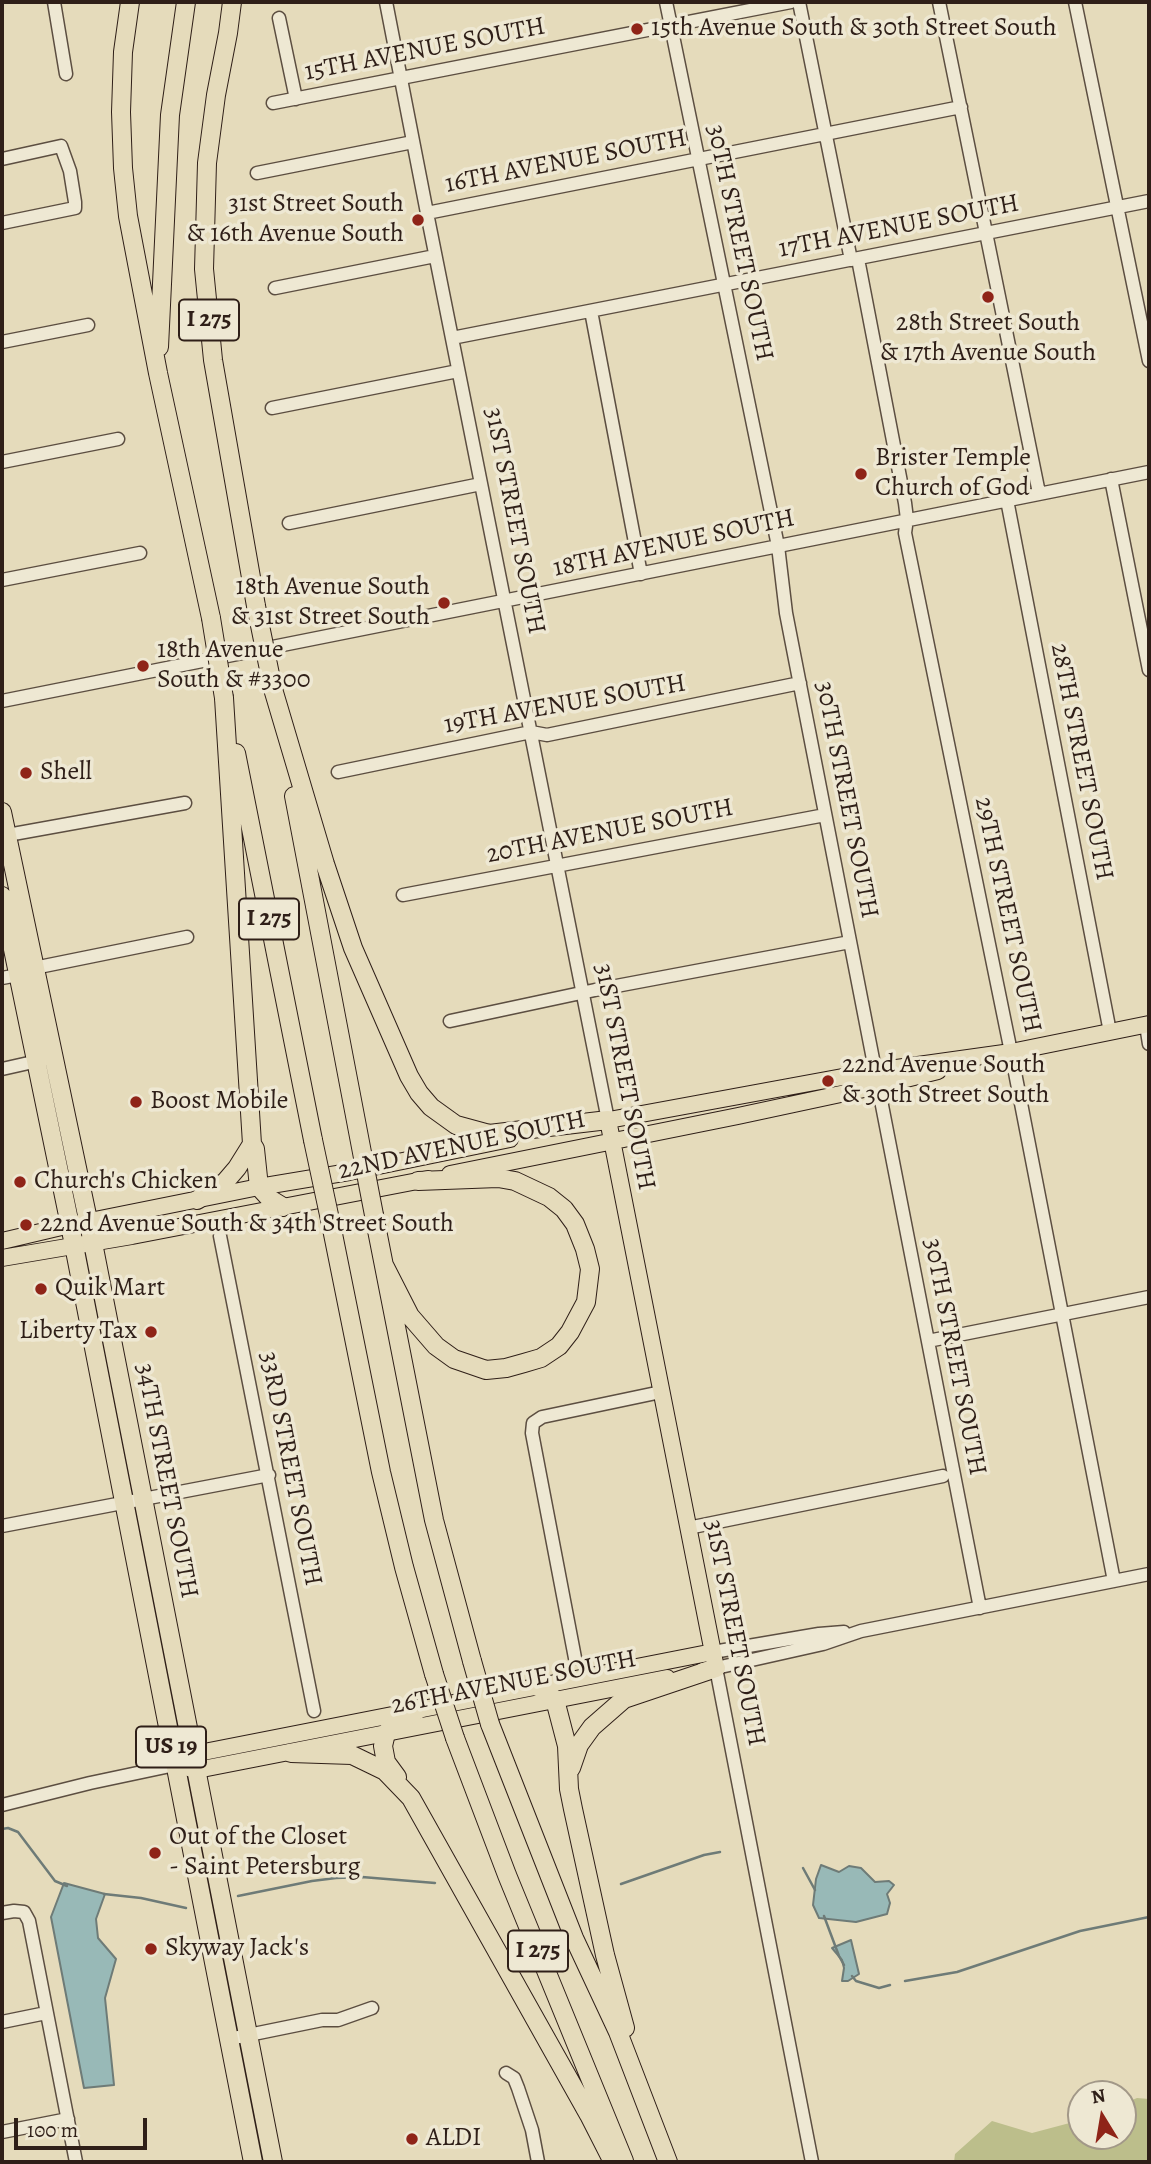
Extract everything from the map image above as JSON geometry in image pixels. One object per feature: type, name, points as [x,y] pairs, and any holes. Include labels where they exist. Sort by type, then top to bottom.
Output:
[{"type":"highway","name":"I 275","points":[[130,2],[123,52],[121,112],[128,216],[381,1472],[404,1567],[455,1738],[507,1875],[624,2162]]},
{"type":"highway","points":[[158,373],[170,115],[186,2]]},
{"type":"highway","points":[[228,33],[232,2]]},
{"type":"highway","name":"I 275","points":[[238,2],[228,33],[216,95],[207,163],[204,269],[213,360],[256,606],[434,1520],[490,1724],[560,1903],[618,2032],[668,2162]]},
{"type":"highway","points":[[273,689],[353,948],[419,1093],[430,1107],[456,1125],[489,1134],[608,1119]]},
{"type":"highway","points":[[225,698],[252,1144],[255,1149],[259,1187],[270,1199],[283,1207]]},
{"type":"highway","name":"34TH STREET SOUTH","points":[[2,812],[18,973]]},
{"type":"highway","name":"34TH STREET SOUTH","points":[[2,896],[18,973],[44,1060],[79,1223],[93,1242],[274,2162]]},
{"type":"highway","points":[[197,1200],[225,1182],[252,1144]]},
{"type":"highway","points":[[384,1265],[410,1316],[436,1346],[454,1359],[486,1370],[506,1368],[541,1358],[559,1346],[586,1302],[590,1269],[585,1249],[575,1224],[564,1209],[549,1197],[507,1179],[418,1181]]},
{"type":"highway","name":"34TH STREET SOUTH","points":[[79,1223],[73,1246],[253,2162]]},
{"type":"highway","points":[[569,1789],[571,1766],[579,1745],[605,1714],[624,1699],[714,1660]]},
{"type":"highway","points":[[535,1686],[545,1690],[555,1700],[566,1746],[569,1789],[639,2090]]},
{"type":"highway","points":[[421,1708],[386,1733],[383,1746],[387,1762],[411,1798],[613,2162]]},
{"type":"highway","points":[[291,1753],[352,1755],[385,1771],[411,1798]]},
{"type":"main road","name":"22ND AVENUE SOUTH","points":[[2,1241],[79,1223],[608,1119],[877,1078],[1147,1025]]},
{"type":"main road","name":"22ND AVENUE SOUTH","points":[[2,1258],[418,1181],[612,1140],[877,1078]]},
{"type":"main road","name":"31ST STREET SOUTH","points":[[608,1119],[714,1660]]},
{"type":"main road","name":"26TH AVENUE SOUTH","points":[[195,1762],[421,1708],[535,1686],[714,1660]]},
{"type":"main road","name":"26TH AVENUE SOUTH","points":[[175,1765],[291,1753],[555,1700],[714,1660]]},
{"type":"street","points":[[54,2],[66,74]]},
{"type":"street","name":"31ST STREET SOUTH","points":[[386,2],[608,1119]]},
{"type":"street","name":"30TH STREET SOUTH","points":[[667,2],[778,546],[786,613],[980,1608]]},
{"type":"street","name":"15TH AVENUE SOUTH","points":[[273,103],[791,2]]},
{"type":"street","name":"29TH STREET SOUTH","points":[[799,2],[903,492],[907,519],[905,533],[1012,1052],[1114,1581]]},
{"type":"street","points":[[939,2],[1039,494]]},
{"type":"street","points":[[1075,2],[1149,361]]},
{"type":"street","points":[[279,18],[296,99]]},
{"type":"street","name":"16TH AVENUE SOUTH","points":[[427,213],[961,107]]},
{"type":"street","points":[[257,173],[413,142]]},
{"type":"street","points":[[2,159],[61,146],[70,171],[75,208],[2,223]]},
{"type":"street","name":"17TH AVENUE SOUTH","points":[[452,338],[1149,201]]},
{"type":"street","points":[[275,288],[435,256]]},
{"type":"street","points":[[591,311],[641,574]]},
{"type":"street","points":[[2,342],[88,324]]},
{"type":"street","points":[[272,408],[458,371]]},
{"type":"street","points":[[2,462],[118,439]]},
{"type":"street","name":"18TH AVENUE SOUTH","points":[[2,701],[1149,472]]},
{"type":"street","points":[[1111,480],[1149,670]]},
{"type":"street","points":[[289,523],[481,484]]},
{"type":"street","name":"28TH STREET SOUTH","points":[[1007,500],[1111,1032]]},
{"type":"street","points":[[2,580],[140,553]]},
{"type":"street","name":"19TH AVENUE SOUTH","points":[[338,772],[531,732],[547,735],[800,683]]},
{"type":"street","points":[[4,836],[185,803]]},
{"type":"street","name":"20TH AVENUE SOUTH","points":[[403,895],[825,814]]},
{"type":"street","points":[[18,973],[187,937]]},
{"type":"street","points":[[450,1021],[850,942]]},
{"type":"street","points":[[1147,1025],[1149,1044]]},
{"type":"street","points":[[2,1069],[44,1060]]},
{"type":"street","name":"33RD STREET SOUTH","points":[[220,1236],[314,1711]]},
{"type":"street","points":[[928,1342],[1149,1297]]},
{"type":"street","points":[[575,1658],[532,1433],[533,1423],[542,1417],[661,1392]]},
{"type":"street","points":[[2,1526],[268,1475]]},
{"type":"street","points":[[688,1528],[943,1476]]},
{"type":"street","name":"26TH AVENUE SOUTH","points":[[714,1660],[823,1644],[861,1631],[1149,1574]]},
{"type":"street","name":"31ST STREET SOUTH","points":[[714,1660],[812,2162]]},
{"type":"street","name":"26TH AVENUE SOUTH","points":[[2,1805],[175,1765]]},
{"type":"street","points":[[2,1913],[24,1912],[29,1921],[76,2162]]},
{"type":"street","points":[[229,2039],[323,2020],[338,2020],[372,2008]]},
{"type":"street","points":[[2,2022],[46,2013]]},
{"type":"street","points":[[506,2073],[514,2078],[518,2088],[532,2130],[538,2162]]},
{"type":"street","points":[[2,2132],[68,2119]]},
{"type":"green space","points":[[1137,2098],[1149,2099],[1149,2162],[954,2162],[955,2154],[992,2121],[1032,2133],[1067,2124],[1067,2150],[1137,2150]]},
{"type":"water","points":[[821,1865],[839,1872],[849,1866],[861,1868],[875,1882],[889,1881],[894,1885],[887,1894],[890,1903],[887,1914],[856,1922],[819,1918],[813,1905],[816,1879]]},
{"type":"water","points":[[64,1883],[105,1894],[96,1919],[98,1938],[116,1959],[105,1998],[114,2085],[84,2088],[51,1917]]},
{"type":"water","points":[[851,1940],[859,1974],[848,1981],[842,1981],[842,1960],[832,1948]]},
{"type":"waterway","points":[[2,1829],[18,1832],[55,1881],[67,1886]]},
{"type":"waterway","points":[[621,1884],[720,1852]]},
{"type":"waterway","points":[[803,1868],[815,1890]]},
{"type":"waterway","points":[[238,1896],[336,1878],[362,1877],[435,1883]]},
{"type":"waterway","points":[[104,1894],[141,1898],[186,1908]]},
{"type":"waterway","points":[[824,1916],[844,1965]]},
{"type":"waterway","points":[[905,1981],[957,1972],[1080,1931],[1149,1917]]},
{"type":"waterway","points":[[852,1976],[856,1981],[879,1988],[890,1985]]},
{"type":"place","name":"15th Avenue South & 30th Street South","points":[[637,29]]},
{"type":"place","name":"31st Street South & 16th Avenue South","points":[[418,220]]},
{"type":"place","name":"28th Street South & 17th Avenue South","points":[[988,297]]},
{"type":"place","name":"Brister Temple Church of God","points":[[861,474]]},
{"type":"place","name":"18th Avenue South & 31st Street South","points":[[444,603]]},
{"type":"place","name":"18th Avenue South & #3300","points":[[143,666]]},
{"type":"place","name":"Shell","points":[[26,773]]},
{"type":"place","name":"22nd Avenue South & 30th Street South","points":[[828,1081]]},
{"type":"place","name":"Boost Mobile","points":[[136,1102]]},
{"type":"place","name":"Church's Chicken","points":[[20,1182]]},
{"type":"place","name":"22nd Avenue South & 34th Street South","points":[[26,1225]]},
{"type":"place","name":"Quik Mart","points":[[41,1289]]},
{"type":"place","name":"Liberty Tax","points":[[151,1332]]},
{"type":"place","name":"Out of the Closet - Saint Petersburg","points":[[155,1853]]},
{"type":"place","name":"Skyway Jack's","points":[[151,1949]]},
{"type":"place","name":"ALDI","points":[[412,2139]]}]
